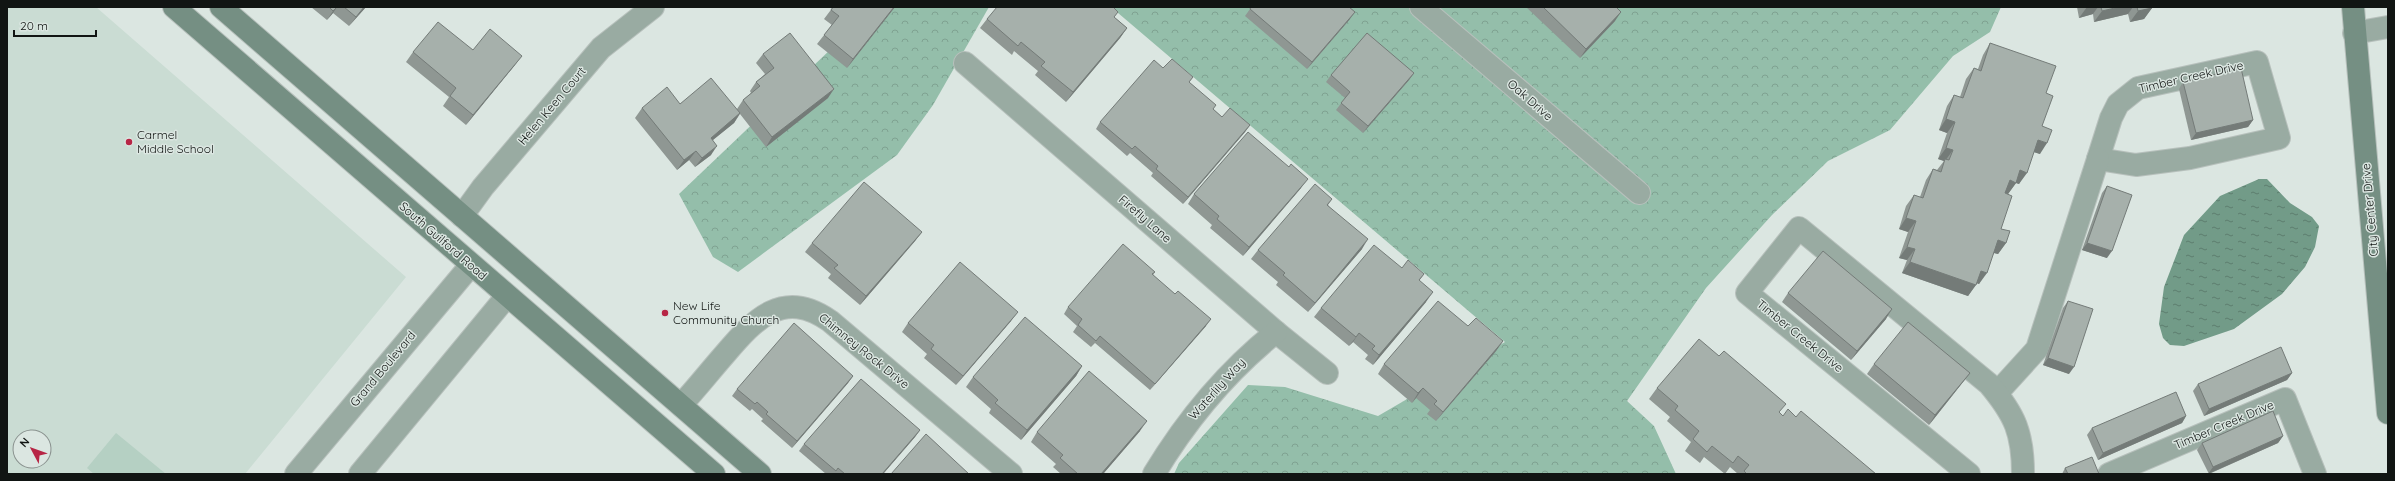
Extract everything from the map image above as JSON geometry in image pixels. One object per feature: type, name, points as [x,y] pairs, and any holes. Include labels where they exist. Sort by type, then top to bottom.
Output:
[{"type":"main road","name":"South Guilford Road","points":[[174,7],[714,474]]},
{"type":"main road","points":[[221,7],[760,474]]},
{"type":"main road","name":"City Center Drive","points":[[2353,7],[2354,33],[2388,413]]},
{"type":"street","name":"Helen Keen Court","points":[[462,216],[484,187],[602,48],[653,7]]},
{"type":"street","name":"Oak Drive","points":[[1422,7],[1639,194]]},
{"type":"street","points":[[2354,33],[2388,28]]},
{"type":"street","name":"Timber Creek Drive","points":[[1997,393],[2037,349],[2111,118],[2118,104],[2138,88],[2257,62],[2279,138],[2190,158],[2136,165],[2098,160]]},
{"type":"street","name":"Firefly Lane","points":[[966,63],[1276,332],[1327,373]]},
{"type":"street","name":"Timber Creek Drive","points":[[1969,474],[1747,293],[1799,228],[1961,359],[1997,393],[2010,410],[2019,430],[2024,474]]},
{"type":"street","name":"Grand Boulevard","points":[[296,474],[471,265]]},
{"type":"street","points":[[360,474],[507,296]]},
{"type":"street","name":"Chimney Rock Drive","points":[[681,405],[755,321],[779,309],[812,310],[830,321],[1011,474]]},
{"type":"street","name":"Waterlily Way","points":[[1154,474],[1192,414],[1248,354],[1276,332]]},
{"type":"street","name":"Timber Creek Drive","points":[[2109,474],[2285,399],[2315,474]]},
{"type":"shaded area","name":"Carmel Middle School","points":[[7,7],[96,7],[406,277],[245,474],[7,474]]},
{"type":"shaded area","points":[[116,433],[166,474],[94,474],[87,468]]},
{"type":"green space","points":[[875,7],[989,7],[933,105],[897,155],[738,272],[713,257],[679,194]]},
{"type":"green space","points":[[1111,7],[2001,7],[1990,32],[1953,56],[1890,130],[1828,161],[1772,215],[1706,288],[1627,401],[1654,426],[1676,474],[1174,474],[1179,463],[1248,385],[1285,387],[1378,416],[1505,342]]},
{"type":"water","points":[[2259,179],[2267,179],[2290,203],[2312,217],[2319,226],[2315,247],[2305,267],[2282,294],[2234,329],[2184,346],[2170,345],[2163,338],[2159,324],[2164,287],[2184,235],[2220,196]]},
{"type":"building","points":[[329,7],[337,7],[333,11]]},
{"type":"building","points":[[344,7],[364,7],[356,17]]},
{"type":"building","points":[[833,7],[894,7],[853,59],[824,35],[839,16],[831,10]]},
{"type":"building","points":[[997,7],[1113,7],[1118,12],[1114,17],[1127,28],[1073,92],[1041,66],[1045,62],[1021,42],[1018,46],[987,19]]},
{"type":"building","points":[[1251,7],[1349,7],[1355,12],[1312,62],[1250,9]]},
{"type":"building","points":[[1543,7],[1616,7],[1621,12],[1586,49]]},
{"type":"building","points":[[2101,7],[2119,7],[2102,11]]},
{"type":"building","points":[[2137,7],[2151,7],[2152,8],[2138,11]]},
{"type":"building","points":[[438,22],[473,50],[490,29],[522,56],[473,115],[450,96],[456,88],[413,52]]},
{"type":"building","points":[[790,33],[834,89],[772,137],[743,100],[760,86],[756,82],[774,68],[763,54]]},
{"type":"building","points":[[1367,33],[1414,73],[1368,126],[1341,103],[1350,92],[1331,75]]},
{"type":"building","points":[[1990,43],[2056,66],[2046,93],[2053,96],[2042,126],[2052,130],[2047,143],[2038,140],[2027,173],[2020,170],[2016,183],[2010,180],[2005,193],[2012,196],[2001,229],[2010,231],[2006,243],[1998,240],[1987,273],[1981,271],[1976,285],[1910,262],[1915,249],[1907,247],[1916,221],[1906,218],[1914,195],[1923,198],[1933,169],[1941,172],[1945,159],[1949,160],[1953,150],[1946,148],[1955,122],[1946,119],[1954,95],[1963,98],[1974,68],[1981,71]]},
{"type":"building","points":[[1172,59],[1193,77],[1189,82],[1216,105],[1213,109],[1222,117],[1230,108],[1250,125],[1188,197],[1156,169],[1158,166],[1135,146],[1132,149],[1100,122],[1154,60],[1163,68]]},
{"type":"building","points":[[2241,68],[2253,120],[2196,133],[2183,82]]},
{"type":"building","points":[[711,78],[740,113],[711,138],[717,146],[702,158],[696,151],[684,160],[642,108],[667,87],[680,104]]},
{"type":"building","points":[[1248,132],[1289,167],[1291,164],[1308,179],[1249,247],[1217,219],[1219,216],[1194,194]]},
{"type":"building","points":[[864,182],[922,232],[866,296],[834,268],[838,265],[812,243]]},
{"type":"building","points":[[1315,184],[1332,199],[1327,205],[1368,239],[1315,303],[1283,275],[1285,273],[1258,250]]},
{"type":"building","points":[[2107,186],[2132,195],[2112,251],[2087,243]]},
{"type":"building","points":[[1123,244],[1155,272],[1152,274],[1175,294],[1178,291],[1211,319],[1155,384],[1100,336],[1096,341],[1078,325],[1082,319],[1068,307]]},
{"type":"building","points":[[1374,245],[1402,268],[1408,260],[1424,274],[1419,280],[1433,292],[1379,355],[1372,349],[1375,346],[1359,333],[1356,337],[1321,308]]},
{"type":"building","points":[[1823,251],[1892,309],[1857,351],[1788,293]]},
{"type":"building","points":[[960,262],[1018,312],[963,376],[931,349],[934,345],[908,323]]},
{"type":"building","points":[[1438,301],[1468,326],[1476,318],[1503,341],[1443,412],[1434,404],[1437,401],[1423,388],[1418,393],[1384,364]]},
{"type":"building","points":[[2068,301],[2093,309],[2074,367],[2048,358]]},
{"type":"building","points":[[1025,317],[1082,366],[1027,430],[995,403],[998,400],[973,377]]},
{"type":"building","points":[[1908,322],[1970,373],[1935,415],[1874,364]]},
{"type":"building","points":[[794,323],[853,376],[797,441],[766,414],[768,412],[757,402],[755,404],[737,389]]},
{"type":"building","points":[[1699,339],[1719,356],[1724,351],[1786,404],[1779,412],[1783,416],[1788,409],[1796,417],[1801,411],[1876,474],[1747,474],[1744,471],[1749,465],[1738,456],[1733,463],[1712,446],[1707,452],[1693,439],[1699,431],[1675,410],[1678,406],[1657,388]]},
{"type":"building","points":[[2281,347],[2292,373],[2209,409],[2198,384]]},
{"type":"building","points":[[1089,371],[1147,421],[1101,474],[1078,474],[1060,458],[1063,455],[1037,432]]},
{"type":"building","points":[[861,379],[920,430],[882,474],[845,474],[838,468],[836,471],[804,444]]},
{"type":"building","points":[[2176,392],[2186,416],[2103,453],[2092,428]]},
{"type":"building","points":[[2273,411],[2283,436],[2213,467],[2202,443]]},
{"type":"building","points":[[926,434],[969,474],[891,474]]},
{"type":"building","points":[[2092,457],[2099,474],[2068,474],[2065,468]]},
{"type":"place","name":"Carmel Middle School","points":[[129,142]]},
{"type":"place","name":"New Life Community Church","points":[[665,313]]}]
